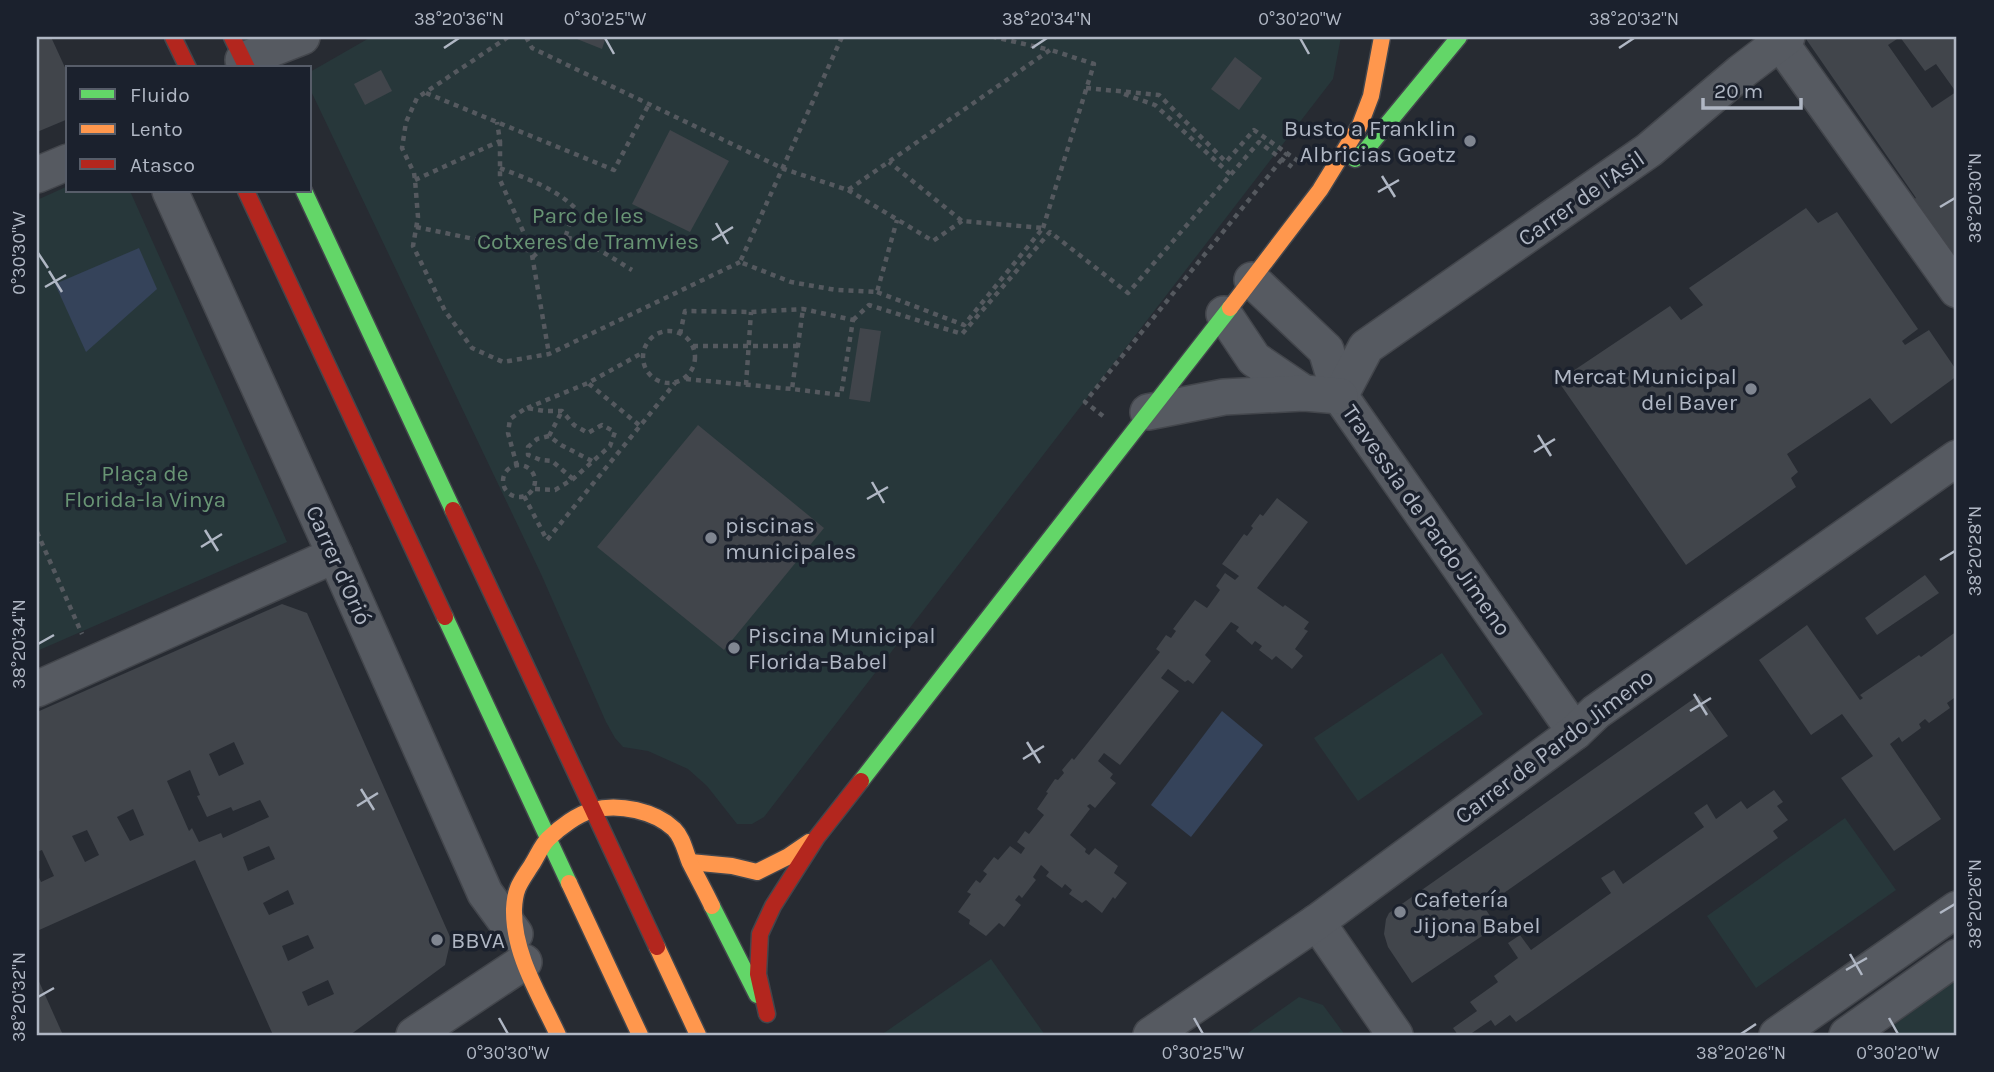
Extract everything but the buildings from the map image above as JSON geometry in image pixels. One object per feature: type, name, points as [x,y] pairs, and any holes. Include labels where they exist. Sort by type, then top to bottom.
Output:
[{"type":"street","points":[[240,55],[302,37]]},
{"type":"street","points":[[690,862],[732,866],[757,872],[788,858],[817,837],[1252,281],[1323,186],[1360,125],[1371,96],[1382,37]]},
{"type":"street","points":[[1323,186],[1365,151],[1459,37]]},
{"type":"street","points":[[1784,39],[1957,290]]},
{"type":"street","name":"Carrer de l'Asil","points":[[1340,396],[1366,347],[1649,150],[1784,39]]},
{"type":"street","points":[[37,175],[66,163]]},
{"type":"street","name":"Carrer d'Orió","points":[[170,192],[485,893],[520,948],[558,1035]]},
{"type":"street","points":[[246,192],[640,1035]]},
{"type":"street","points":[[304,192],[698,1035]]},
{"type":"street","points":[[1252,281],[1326,350],[1366,347]]},
{"type":"street","points":[[1224,314],[1254,359],[1304,393]]},
{"type":"street","name":"Travessia de Pardo Jimeno","points":[[1326,350],[1340,396],[1575,732]]},
{"type":"street","points":[[1148,412],[1224,397],[1304,393],[1340,396]]},
{"type":"street","name":"Carrer de Pardo Jimeno","points":[[1151,1035],[1317,922],[1575,732],[1596,712],[1957,458]]},
{"type":"street","points":[[37,689],[335,555]]},
{"type":"street","name":"Carrer d'Orió","points":[[520,948],[515,891],[548,839],[570,822],[594,810],[626,808],[646,813],[661,819],[676,830],[769,1019],[758,975],[760,934],[773,906],[817,837]]},
{"type":"street","points":[[1777,1035],[1957,909]]},
{"type":"street","points":[[1317,922],[1395,1035]]},
{"type":"street","points":[[414,1035],[520,948]]},
{"type":"street","points":[[1847,1035],[1957,957]]},
{"type":"path","points":[[509,37],[417,98],[406,122],[402,148],[415,180],[418,217],[412,246],[445,311],[472,348],[503,362],[549,354],[740,262],[842,37]]},
{"type":"path","points":[[526,37],[532,48],[784,169],[848,190],[933,241],[962,221]]},
{"type":"path","points":[[740,262],[791,282],[836,290],[877,292],[964,325],[1043,228],[1094,64],[1051,50],[994,37]]},
{"type":"path","points":[[848,190],[1051,50]]},
{"type":"path","points":[[1086,88],[1159,95],[1226,162],[1254,130],[1323,186]]},
{"type":"path","points":[[1117,91],[1155,105],[1231,175]]},
{"type":"path","points":[[425,92],[614,170],[649,104]]},
{"type":"path","points":[[497,122],[500,180],[532,254],[549,354]]},
{"type":"path","points":[[415,180],[500,141]]},
{"type":"path","points":[[685,379],[695,366],[693,346],[686,337],[674,331],[657,334],[646,345],[643,362],[648,373],[658,382],[675,383],[685,379],[841,395],[853,320],[869,305],[962,334],[1051,232],[1128,293],[1259,142],[1323,186]]},
{"type":"path","points":[[889,162],[962,221],[1043,228]]},
{"type":"path","points":[[500,168],[565,198],[575,208],[565,239]]},
{"type":"path","points":[[877,292],[897,220]]},
{"type":"path","points":[[416,227],[532,254],[559,238],[578,240],[632,270]]},
{"type":"path","points":[[680,334],[685,311],[751,312],[803,309],[853,320]]},
{"type":"path","points":[[792,389],[803,309]]},
{"type":"path","points":[[746,385],[751,312]]},
{"type":"path","points":[[693,346],[798,346]]},
{"type":"path","points":[[516,466],[508,433],[509,419],[526,408],[588,383],[643,352]]},
{"type":"path","points":[[588,383],[639,425]]},
{"type":"path","points":[[524,496],[547,540],[675,383]]},
{"type":"path","points":[[526,408],[562,411],[574,425],[588,433],[602,425],[615,432],[610,446],[573,479],[555,490],[533,489]]},
{"type":"path","points":[[550,436],[562,411]]},
{"type":"path","points":[[550,436],[561,445],[592,461]]},
{"type":"path","points":[[550,436],[537,439],[528,447],[528,455],[552,461],[573,479]]},
{"type":"path","points":[[516,466],[528,468],[535,480],[533,489],[524,496],[509,494],[503,485],[507,471],[516,466]]},
{"type":"path","points":[[37,533],[96,663]]},
{"type":"green space","name":"Parc de les Cotxeres de Tramvies","points":[[371,37],[1341,37],[1333,79],[764,817],[752,824],[737,824],[707,786],[688,769],[648,751],[623,747],[615,738],[541,574],[312,93],[312,71]]},
{"type":"green space","name":"Plaça de Florida-la Vinya","points":[[66,187],[66,192],[130,192],[287,542],[37,651],[37,200]]},
{"type":"green space","points":[[1442,653],[1483,714],[1358,801],[1314,738]]},
{"type":"green space","points":[[1845,818],[1896,890],[1756,988],[1707,916]]},
{"type":"green space","points":[[991,959],[1045,1035],[881,1035]]},
{"type":"green space","points":[[1957,978],[1957,1035],[1899,1035],[1893,1026]]},
{"type":"green space","points":[[1299,997],[1323,1005],[1345,1035],[1245,1035]]},
{"type":"water","points":[[139,248],[157,289],[86,352],[55,284]]},
{"type":"water","points":[[1222,711],[1263,745],[1191,837],[1151,805]]},
{"type":"traffic: fast","points":[[1355,159],[1365,151],[1459,37]]},
{"type":"traffic: fast","points":[[304,192],[453,510]]},
{"type":"traffic: fast","points":[[861,781],[1230,308]]},
{"type":"traffic: fast","points":[[445,617],[569,883]]},
{"type":"traffic: fast","points":[[712,906],[757,995]]},
{"type":"traffic: slow","points":[[1230,308],[1320,190],[1360,125],[1371,96],[1382,37]]},
{"type":"traffic: slow","points":[[558,1035],[523,958],[514,909],[521,882],[543,845],[558,830],[581,815],[603,808],[625,808],[657,817],[680,836],[690,863],[712,906]]},
{"type":"traffic: slow","points":[[690,862],[732,866],[757,872],[809,842]]},
{"type":"traffic: slow","points":[[569,883],[640,1035]]},
{"type":"traffic: slow","points":[[657,947],[698,1035]]},
{"type":"traffic: jam","points":[[173,37],[187,66]]},
{"type":"traffic: jam","points":[[232,37],[246,66]]},
{"type":"traffic: jam","points":[[246,192],[445,617]]},
{"type":"traffic: jam","points":[[453,510],[657,947]]},
{"type":"traffic: jam","points":[[767,1014],[758,974],[760,934],[773,906],[817,837],[861,781]]},
{"type":"place","name":"Busto a Franklin Albricias Goetz","points":[[1470,141]]},
{"type":"place","name":"Mercat Municipal del Baver","points":[[1751,389]]},
{"type":"place","name":"piscinas municipales","points":[[711,538]]},
{"type":"place","name":"Piscina Municipal Florida-Babel","points":[[734,648]]},
{"type":"place","name":"Cafetería Jijona Babel","points":[[1400,912]]},
{"type":"place","name":"BBVA","points":[[437,940]]}]
